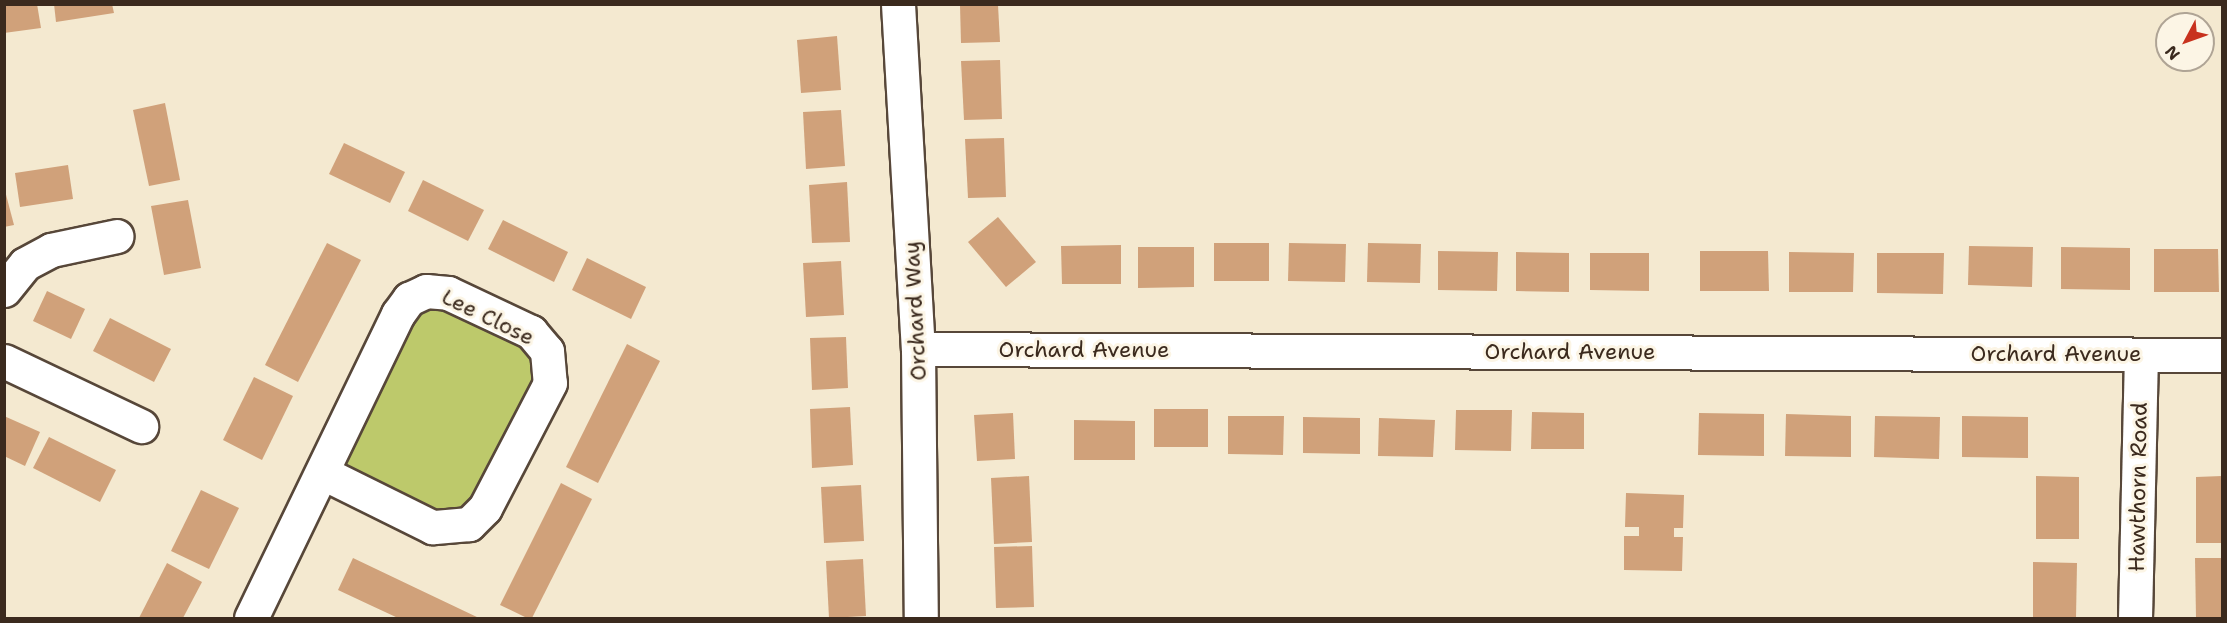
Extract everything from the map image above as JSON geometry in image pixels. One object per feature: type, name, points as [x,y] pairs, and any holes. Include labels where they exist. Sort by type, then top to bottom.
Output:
[{"type":"street","name":"Orchard Way","points":[[898,4],[918,349],[921,618]]},
{"type":"street","points":[[4,290],[25,264],[44,253],[117,236]]},
{"type":"street","name":"Lee Close","points":[[251,618],[398,314],[418,294],[448,293],[531,332],[547,351],[550,382],[485,508],[469,524],[432,527],[323,473]]},
{"type":"street","name":"Orchard Avenue","points":[[918,349],[2223,355]]},
{"type":"street","name":"Hawthorn Road","points":[[2135,618],[2141,355]]},
{"type":"street","points":[[4,361],[141,426]]},
{"type":"green space","points":[[418,294],[547,351],[469,524],[323,473]]},
{"type":"building","points":[[4,4],[37,4],[41,28],[4,33]]},
{"type":"building","points":[[54,4],[112,4],[114,13],[56,22]]},
{"type":"building","points":[[960,5],[998,5],[1000,42],[961,43]]},
{"type":"building","points":[[837,36],[841,90],[801,93],[797,40]]},
{"type":"building","points":[[1000,60],[1002,119],[964,120],[961,61]]},
{"type":"building","points":[[165,103],[180,180],[149,186],[133,110]]},
{"type":"building","points":[[841,110],[845,166],[806,169],[803,112]]},
{"type":"building","points":[[1004,138],[1006,197],[968,198],[965,139]]},
{"type":"building","points":[[344,143],[405,172],[390,203],[329,174]]},
{"type":"building","points":[[68,165],[73,199],[20,207],[15,173]]},
{"type":"building","points":[[423,180],[484,210],[468,241],[408,211]]},
{"type":"building","points":[[847,182],[850,242],[812,243],[809,185]]},
{"type":"building","points":[[4,187],[14,225],[4,227]]},
{"type":"building","points":[[188,200],[201,268],[164,275],[151,206]]},
{"type":"building","points":[[998,217],[1036,262],[1006,287],[968,242]]},
{"type":"building","points":[[503,220],[568,252],[554,282],[488,249]]},
{"type":"building","points":[[327,243],[361,260],[298,382],[265,365]]},
{"type":"building","points":[[1214,243],[1269,243],[1269,281],[1214,281]]},
{"type":"building","points":[[1289,243],[1346,244],[1345,282],[1288,281]]},
{"type":"building","points":[[1368,243],[1421,244],[1420,283],[1367,282]]},
{"type":"building","points":[[1121,245],[1121,284],[1062,284],[1061,246]]},
{"type":"building","points":[[1969,246],[2033,247],[2032,287],[1968,285]]},
{"type":"building","points":[[1138,247],[1194,247],[1194,287],[1138,288]]},
{"type":"building","points":[[2061,247],[2130,248],[2130,290],[2061,289]]},
{"type":"building","points":[[2154,249],[2218,249],[2219,292],[2154,292]]},
{"type":"building","points":[[1438,251],[1498,252],[1497,291],[1438,290]]},
{"type":"building","points":[[1700,251],[1768,251],[1769,291],[1700,291]]},
{"type":"building","points":[[1516,252],[1569,253],[1569,292],[1516,291]]},
{"type":"building","points":[[1789,252],[1854,253],[1853,292],[1789,292]]},
{"type":"building","points":[[1590,253],[1649,253],[1649,291],[1590,290]]},
{"type":"building","points":[[1877,253],[1944,253],[1943,294],[1877,293]]},
{"type":"building","points":[[587,258],[646,287],[631,319],[572,290]]},
{"type":"building","points":[[841,261],[844,315],[806,317],[803,263]]},
{"type":"building","points":[[47,291],[85,309],[71,339],[33,321]]},
{"type":"building","points":[[110,318],[171,349],[154,382],[93,351]]},
{"type":"building","points":[[846,337],[848,388],[812,390],[810,338]]},
{"type":"building","points":[[627,344],[660,361],[598,483],[566,467]]},
{"type":"building","points":[[254,377],[293,396],[262,460],[223,440]]},
{"type":"building","points":[[850,407],[853,465],[812,468],[810,409]]},
{"type":"building","points":[[1154,409],[1208,409],[1208,447],[1154,447]]},
{"type":"building","points":[[1456,410],[1512,410],[1511,451],[1455,450]]},
{"type":"building","points":[[1532,412],[1584,413],[1584,449],[1531,449]]},
{"type":"building","points":[[1013,413],[1015,459],[977,461],[974,415]]},
{"type":"building","points":[[1699,413],[1764,414],[1764,456],[1698,455]]},
{"type":"building","points":[[1786,414],[1851,416],[1851,457],[1785,456]]},
{"type":"building","points":[[4,416],[40,432],[25,466],[4,456]]},
{"type":"building","points":[[1228,416],[1284,416],[1283,455],[1228,454]]},
{"type":"building","points":[[1875,416],[1940,417],[1939,459],[1874,457]]},
{"type":"building","points":[[1962,416],[2028,417],[2028,458],[1962,457]]},
{"type":"building","points":[[1303,417],[1360,418],[1360,454],[1303,453]]},
{"type":"building","points":[[1379,418],[1435,420],[1433,457],[1378,456]]},
{"type":"building","points":[[1074,420],[1135,421],[1135,460],[1074,460]]},
{"type":"building","points":[[49,437],[116,470],[100,502],[33,468]]},
{"type":"building","points":[[1029,476],[1032,542],[994,544],[991,478]]},
{"type":"building","points":[[2036,476],[2079,477],[2079,539],[2036,539]]},
{"type":"building","points":[[2222,476],[2222,543],[2196,543],[2196,477]]},
{"type":"building","points":[[561,483],[592,499],[532,618],[527,618],[500,605]]},
{"type":"building","points":[[861,485],[864,541],[824,543],[821,487]]},
{"type":"building","points":[[201,490],[239,508],[209,569],[171,551]]},
{"type":"building","points":[[1626,493],[1684,495],[1683,528],[1674,528],[1674,537],[1683,537],[1682,571],[1624,570],[1624,536],[1639,536],[1639,527],[1625,527]]},
{"type":"building","points":[[1032,546],[1034,607],[996,608],[994,547]]},
{"type":"building","points":[[353,558],[479,618],[398,618],[338,590]]},
{"type":"building","points":[[2195,558],[2222,558],[2222,618],[2196,618]]},
{"type":"building","points":[[863,559],[866,616],[829,618],[826,561]]},
{"type":"building","points":[[2033,562],[2077,563],[2076,618],[2033,618]]},
{"type":"building","points":[[167,563],[202,582],[183,618],[139,618]]}]
